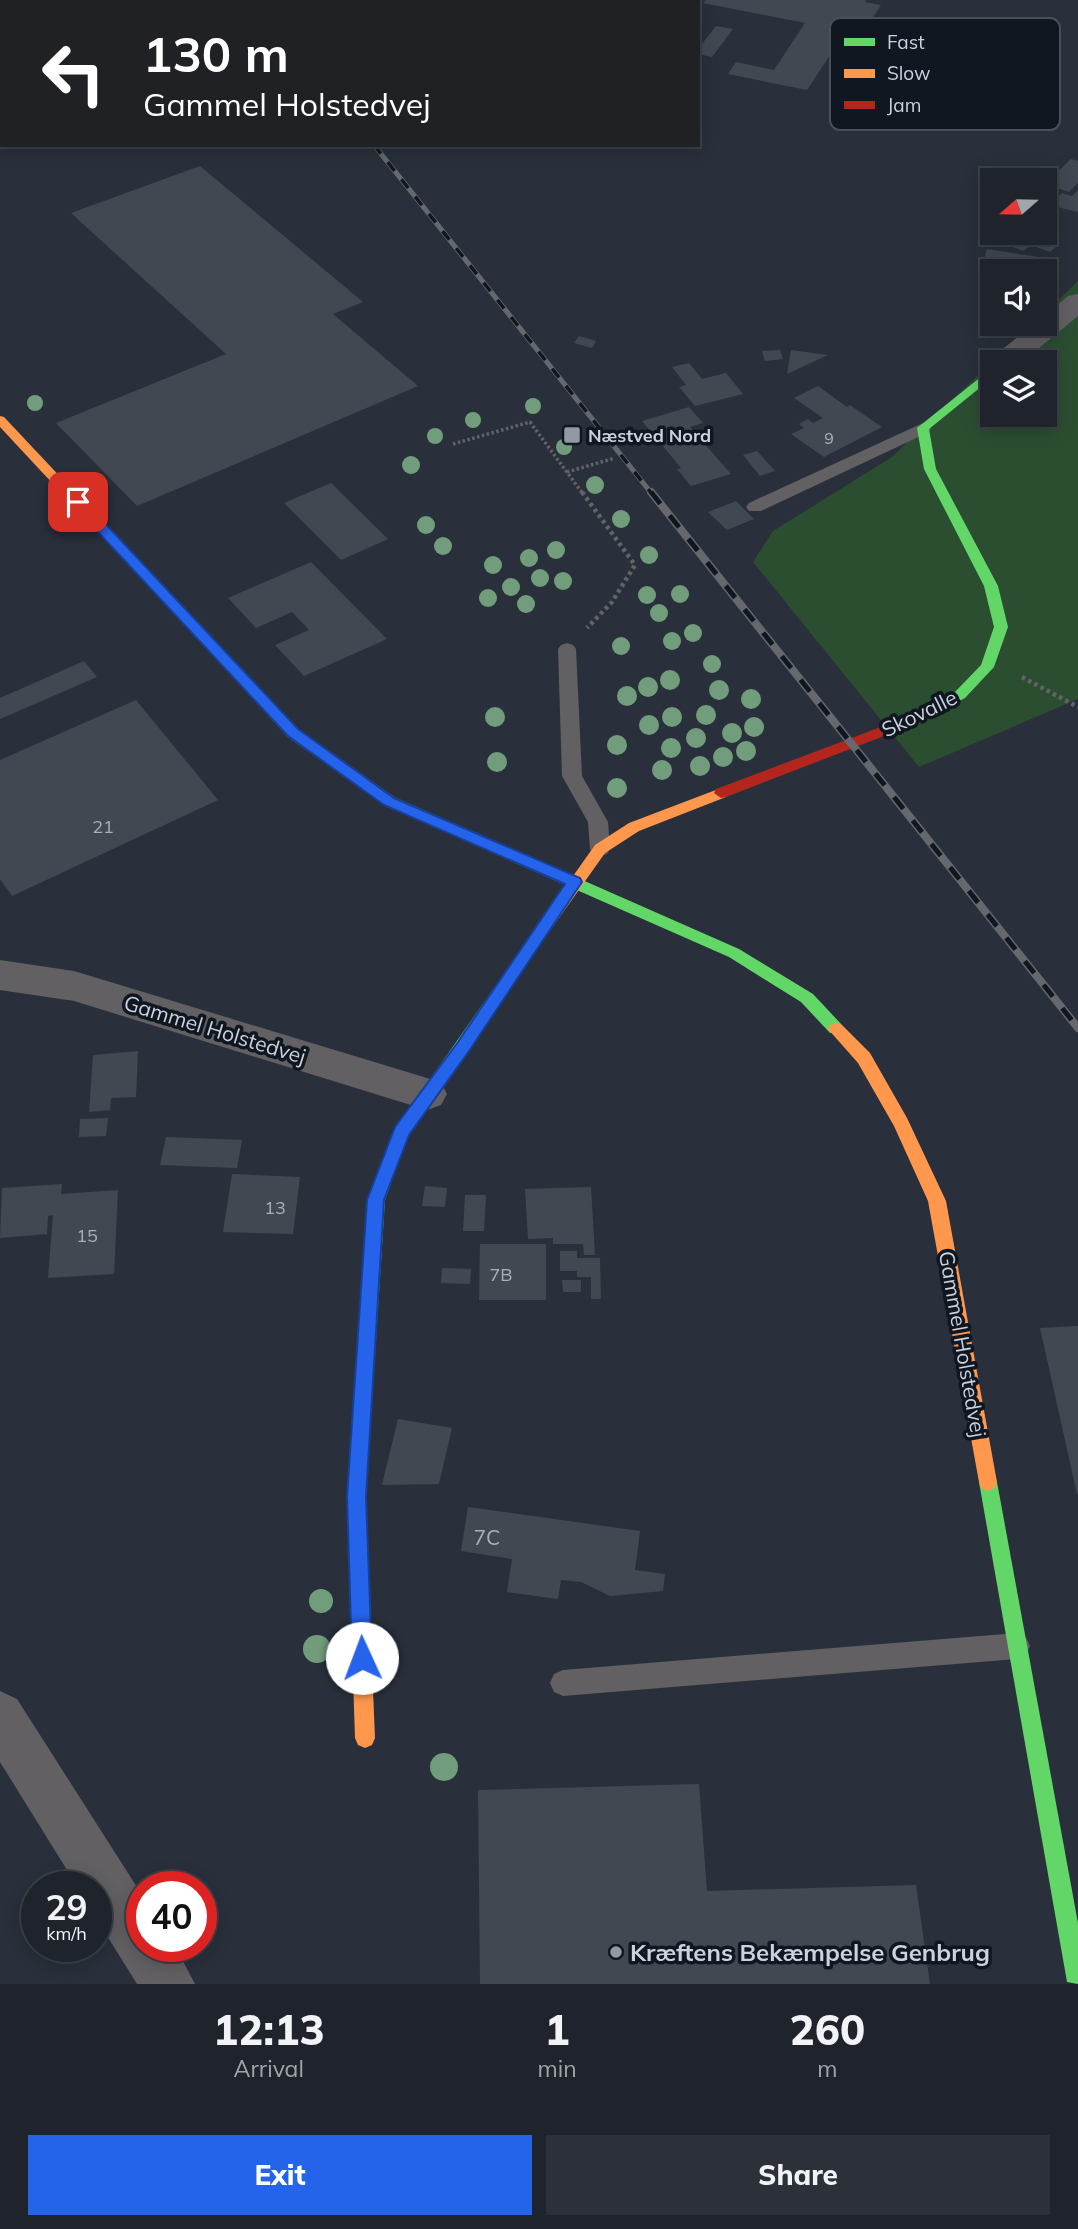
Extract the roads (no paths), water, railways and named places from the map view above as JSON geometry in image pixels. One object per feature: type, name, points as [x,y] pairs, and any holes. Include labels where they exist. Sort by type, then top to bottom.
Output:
[{"type":"street","points":[[1019,350],[1078,302]]},
{"type":"street","points":[[923,428],[980,382]]},
{"type":"street","name":"Gammel Holstedvej","points":[[0,420],[293,733],[389,801],[734,953],[807,998],[864,1059],[901,1123],[937,1201],[1078,1982]]},
{"type":"street","name":"Skovalle","points":[[575,882],[600,849],[634,827],[914,719],[960,695],[987,667],[1001,627],[991,586],[930,469],[923,428]]},
{"type":"street","points":[[365,1738],[356,1497],[376,1200],[401,1132],[464,1047],[575,882]]},
{"type":"street","name":"Gammel Holstedvej","points":[[0,975],[74,986],[427,1094]]},
{"type":"street","points":[[0,1716],[126,1917]]},
{"type":"street","points":[[154,1962],[168,1984]]},
{"type":"lane","points":[[755,507],[923,428]]},
{"type":"lane","points":[[567,649],[572,776],[598,822],[600,849]]},
{"type":"lane","points":[[563,1684],[1017,1646]]},
{"type":"lane","points":[[1049,1822],[1078,1821]]},
{"type":"railway","points":[[376,147],[652,494]]},
{"type":"railway","points":[[651,492],[1078,1028]]},
{"type":"place","name":"Næstved Nord","points":[[572,435]]},
{"type":"place","name":"Kræftens Bekæmpelse Genbrug","points":[[616,1952]]}]
